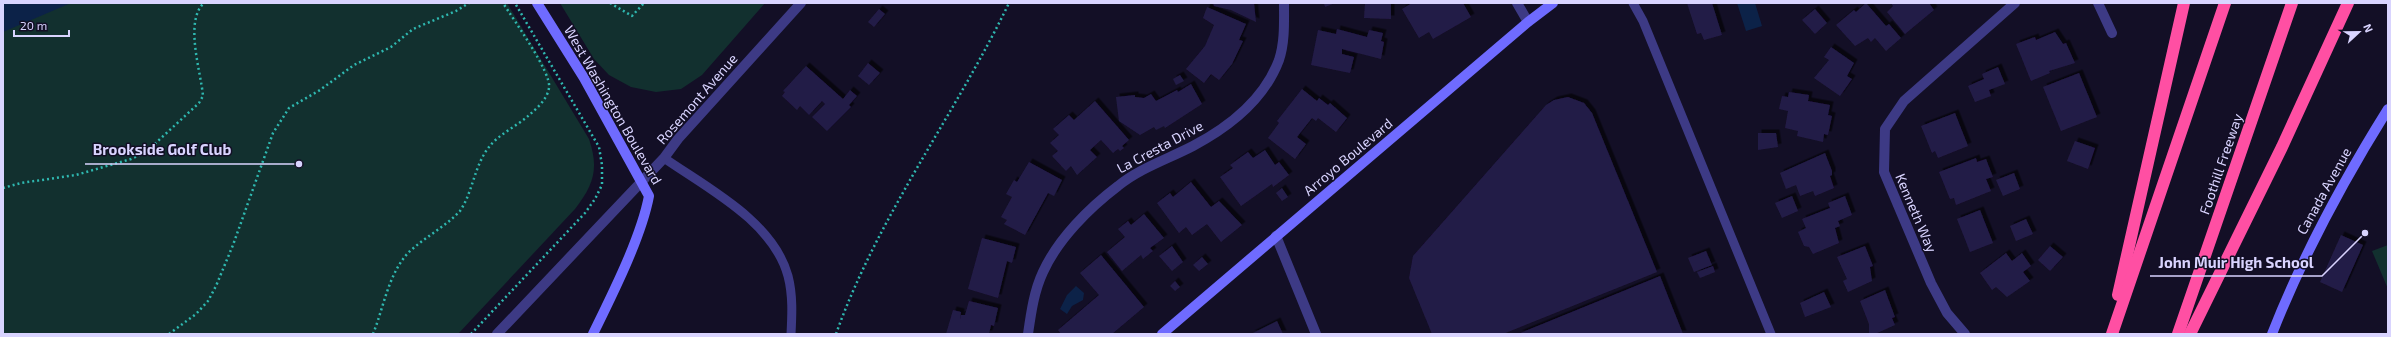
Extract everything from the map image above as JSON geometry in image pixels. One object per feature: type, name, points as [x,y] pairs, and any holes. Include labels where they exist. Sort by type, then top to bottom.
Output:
[{"type":"highway","points":[[2111,334],[2184,3]]},
{"type":"highway","points":[[2111,334],[2225,3]]},
{"type":"highway","name":"Foothill Freeway","points":[[2178,334],[2292,3]]},
{"type":"highway","points":[[2190,334],[2282,147],[2348,3]]},
{"type":"street","name":"West Washington Boulevard","points":[[537,3],[584,78],[642,180],[649,196],[646,211],[593,334]]},
{"type":"street","name":"Rosemont Avenue","points":[[497,334],[664,158],[678,139],[801,3]]},
{"type":"street","name":"La Cresta Drive","points":[[1028,334],[1032,308],[1043,272],[1060,243],[1089,212],[1118,185],[1156,162],[1192,146],[1236,119],[1254,101],[1268,83],[1279,59],[1284,31],[1284,3]]},
{"type":"street","points":[[1517,3],[1528,22]]},
{"type":"street","name":"Arroyo Boulevard","points":[[1162,334],[1528,22],[1553,3]]},
{"type":"street","name":"Kenneth Way","points":[[1965,334],[1947,313],[1931,283],[1884,172],[1885,129],[1904,101],[2014,3]]},
{"type":"street","points":[[2098,3],[2112,33]]},
{"type":"street","name":"Canada Avenue","points":[[2272,334],[2290,288],[2321,222],[2388,109]]},
{"type":"street","points":[[1276,236],[1316,334]]},
{"type":"lane","points":[[1633,3],[1643,21],[1770,334]]},
{"type":"lane","points":[[664,158],[745,213],[776,248],[788,276],[792,305],[791,334]]},
{"type":"path","points":[[3,188],[21,183],[76,175],[130,159],[146,152],[194,108],[203,96],[194,20],[200,7],[204,3]]},
{"type":"path","points":[[169,334],[196,314],[208,301],[216,286],[240,226],[273,133],[290,108],[320,90],[354,64],[391,46],[413,29],[456,11],[469,3]]},
{"type":"path","points":[[373,334],[393,274],[401,262],[410,252],[460,211],[465,204],[480,162],[489,147],[527,117],[547,94],[549,86],[546,72],[503,3]]},
{"type":"path","points":[[471,334],[585,213],[595,200],[602,185],[602,165],[596,139],[515,3]]},
{"type":"path","points":[[610,3],[632,16],[644,3]]},
{"type":"path","points":[[836,334],[857,281],[1009,3]]},
{"type":"green space","points":[[3,3],[507,3],[589,139],[594,159],[593,176],[587,192],[575,209],[458,334],[3,334]]},
{"type":"green space","points":[[560,3],[765,3],[702,75],[681,89],[656,92],[631,87],[609,75],[594,59]]},
{"type":"green space","points":[[2388,245],[2388,289],[2372,251]]},
{"type":"water","points":[[3,3],[71,3],[3,32]]},
{"type":"water","points":[[1737,3],[1755,3],[1762,26],[1746,31]]},
{"type":"water","points":[[1076,286],[1084,293],[1083,300],[1072,306],[1067,314],[1060,309],[1067,295]]},
{"type":"building","points":[[1213,3],[1254,3],[1256,22],[1231,10],[1214,6]]},
{"type":"building","points":[[1324,3],[1335,3],[1325,7]]},
{"type":"building","points":[[1365,3],[1391,3],[1391,19],[1364,18]]},
{"type":"building","points":[[1412,3],[1463,3],[1471,17],[1433,39],[1429,32],[1419,38],[1402,9]]},
{"type":"building","points":[[1687,3],[1712,3],[1722,35],[1704,40],[1701,33],[1697,34]]},
{"type":"building","points":[[1866,3],[1886,26],[1889,24],[1901,38],[1886,51],[1875,38],[1871,42],[1868,38],[1855,46],[1836,25],[1854,10],[1856,12]]},
{"type":"building","points":[[1891,3],[1929,3],[1934,10],[1905,34],[1887,12],[1893,6]]},
{"type":"building","points":[[1207,7],[1246,24],[1239,40],[1243,41],[1232,64],[1219,80],[1211,74],[1204,83],[1186,69],[1205,46],[1214,25],[1203,18]]},
{"type":"building","points":[[879,9],[885,14],[874,27],[868,22]]},
{"type":"building","points":[[1815,9],[1827,23],[1815,34],[1802,20]]},
{"type":"building","points":[[1337,29],[1367,37],[1369,30],[1383,33],[1381,41],[1384,42],[1381,59],[1342,49],[1342,54],[1354,57],[1350,73],[1311,65],[1318,30],[1336,34]]},
{"type":"building","points":[[2055,32],[2063,44],[2066,43],[2075,63],[2049,71],[2050,73],[2031,81],[2016,44],[2035,37],[2036,40]]},
{"type":"building","points":[[1831,47],[1854,63],[1847,76],[1852,79],[1840,96],[1814,78],[1829,60],[1824,57]]},
{"type":"building","points":[[868,63],[880,73],[869,85],[858,76]]},
{"type":"building","points":[[806,66],[843,99],[850,90],[857,96],[849,105],[851,107],[827,131],[812,117],[825,104],[822,101],[809,115],[800,106],[797,110],[782,96],[785,92],[783,91]]},
{"type":"building","points":[[1998,67],[2005,84],[1989,90],[1991,96],[1975,102],[1968,86],[1984,79],[1982,74]]},
{"type":"building","points":[[2079,73],[2097,117],[2061,131],[2043,87]]},
{"type":"building","points":[[1180,75],[1184,81],[1176,85],[1173,79]]},
{"type":"building","points":[[1191,84],[1202,104],[1165,128],[1164,126],[1156,130],[1154,127],[1140,135],[1119,121],[1116,97],[1135,95],[1135,97],[1144,98],[1151,94],[1156,101],[1177,90],[1178,92]]},
{"type":"building","points":[[1302,89],[1317,101],[1319,98],[1328,105],[1330,103],[1347,118],[1336,132],[1318,118],[1316,121],[1312,118],[1297,137],[1306,144],[1295,159],[1268,138],[1279,123],[1277,121]]},
{"type":"building","points":[[1789,92],[1809,95],[1808,101],[1830,105],[1828,115],[1832,116],[1828,135],[1824,134],[1823,142],[1797,136],[1798,131],[1785,128],[1788,111],[1779,109],[1782,96],[1788,97]]},
{"type":"building","points":[[1568,97],[1584,103],[1592,113],[1657,272],[1503,334],[1432,334],[1409,278],[1413,256],[1546,105],[1554,100]]},
{"type":"building","points":[[1095,101],[1129,140],[1122,146],[1124,148],[1120,151],[1118,149],[1113,153],[1101,140],[1090,150],[1097,157],[1077,175],[1071,166],[1066,171],[1052,156],[1058,151],[1050,143],[1059,135],[1053,129],[1069,115],[1074,120]]},
{"type":"building","points":[[1955,113],[1968,146],[1938,158],[1935,151],[1932,153],[1921,126]]},
{"type":"building","points":[[1758,133],[1776,133],[1778,147],[1758,150]]},
{"type":"building","points":[[2075,141],[2095,148],[2088,169],[2067,161]]},
{"type":"building","points":[[1265,150],[1275,165],[1279,162],[1289,175],[1273,187],[1272,184],[1241,206],[1220,177],[1233,168],[1230,165],[1248,152],[1253,158]]},
{"type":"building","points":[[1825,153],[1832,171],[1832,175],[1830,176],[1834,188],[1815,196],[1813,191],[1800,196],[1796,185],[1786,189],[1780,173]]},
{"type":"building","points":[[1976,158],[1977,162],[1986,159],[1993,177],[1986,179],[1991,191],[1956,205],[1954,198],[1950,199],[1939,172]]},
{"type":"building","points":[[1029,162],[1062,180],[1054,196],[1048,193],[1025,235],[1004,224],[1007,220],[1001,217],[1012,197],[1006,194],[1014,180],[1017,182]]},
{"type":"building","points":[[2014,173],[2020,189],[2003,196],[1996,180]]},
{"type":"building","points":[[1191,182],[1211,207],[1219,201],[1242,225],[1221,242],[1207,224],[1192,235],[1186,227],[1179,233],[1157,203],[1170,193],[1173,197]]},
{"type":"building","points":[[1282,188],[1288,197],[1282,201],[1276,193]]},
{"type":"building","points":[[1792,196],[1798,211],[1782,218],[1775,203]]},
{"type":"building","points":[[1845,196],[1852,215],[1838,221],[1840,226],[1835,228],[1839,243],[1813,254],[1809,247],[1804,246],[1798,232],[1806,228],[1802,219],[1830,208],[1828,203]]},
{"type":"building","points":[[1980,210],[1993,243],[1970,252],[1957,219]]},
{"type":"building","points":[[1144,214],[1164,238],[1150,248],[1153,251],[1143,259],[1141,255],[1122,271],[1107,252],[1125,237],[1118,229],[1128,221],[1131,225]]},
{"type":"building","points":[[2026,219],[2033,234],[2016,241],[2010,226]]},
{"type":"building","points":[[2341,235],[2363,245],[2342,292],[2320,282]]},
{"type":"building","points":[[982,238],[1016,247],[1012,263],[1007,261],[998,298],[968,289]]},
{"type":"building","points":[[1172,246],[1183,262],[1172,271],[1159,256]]},
{"type":"building","points":[[1865,246],[1873,266],[1870,267],[1872,281],[1848,292],[1843,281],[1847,279],[1837,257]]},
{"type":"building","points":[[2050,246],[2063,257],[2050,271],[2038,260]]},
{"type":"building","points":[[1706,251],[1712,265],[1694,272],[1688,258]]},
{"type":"building","points":[[2006,253],[2012,261],[2022,253],[2031,266],[2023,272],[2030,281],[2007,297],[1996,287],[1992,290],[1980,273]]},
{"type":"building","points":[[1101,255],[1144,307],[1112,334],[1061,334],[1058,330],[1099,295],[1080,273]]},
{"type":"building","points":[[1202,257],[1208,264],[1199,271],[1193,265]]},
{"type":"building","points":[[1713,266],[1715,272],[1700,278],[1697,272]]},
{"type":"building","points":[[1660,276],[1683,334],[1518,334]]},
{"type":"building","points":[[1175,281],[1180,287],[1175,291],[1170,286]]},
{"type":"building","points":[[1885,290],[1895,317],[1892,318],[1895,325],[1875,334],[1869,334],[1869,324],[1860,301]]},
{"type":"building","points":[[1824,292],[1831,307],[1805,317],[1800,303]]},
{"type":"building","points":[[969,301],[998,308],[994,326],[991,325],[989,334],[946,334],[953,310],[961,312],[960,320],[961,315],[965,315]]},
{"type":"building","points":[[1277,321],[1283,334],[1251,334]]},
{"type":"place","name":"Brookside Golf Club","points":[[299,164]]},
{"type":"place","name":"John Muir High School","points":[[2365,233]]}]
